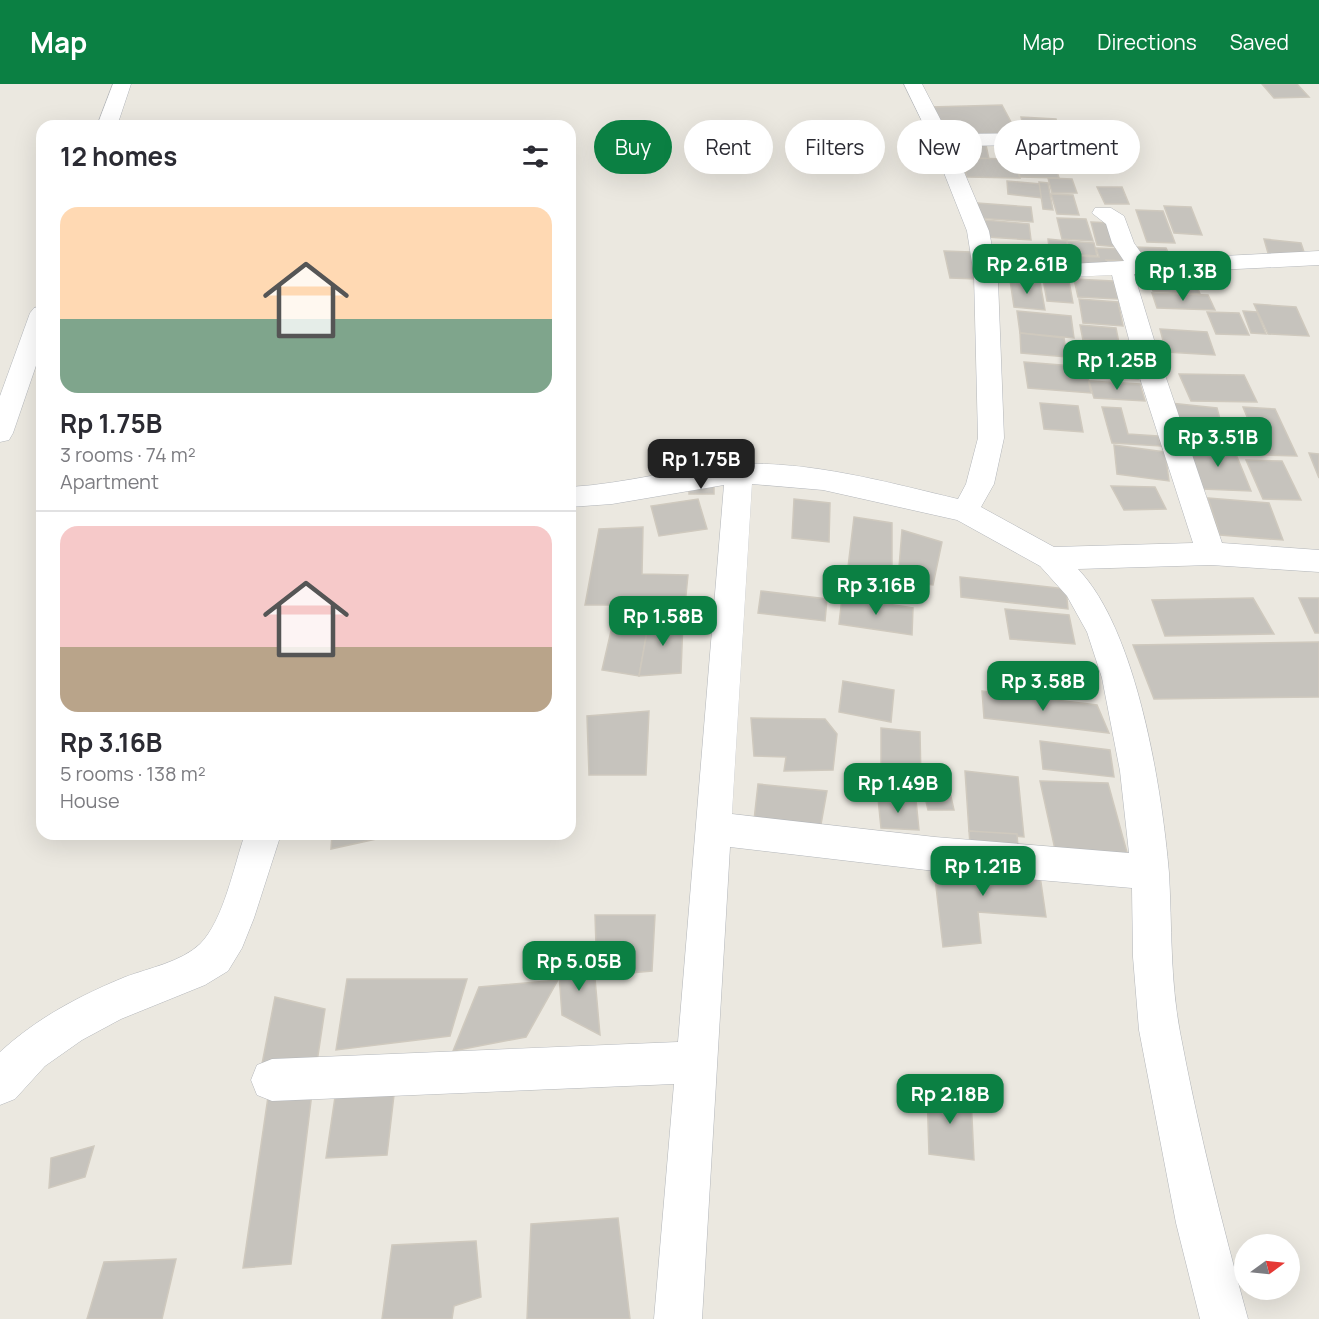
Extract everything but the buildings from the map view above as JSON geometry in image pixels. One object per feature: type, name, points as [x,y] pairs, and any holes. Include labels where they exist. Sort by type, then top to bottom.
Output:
[{"type":"street","points":[[109,120],[122,84]]},
{"type":"street","points":[[913,84],[931,120]]},
{"type":"street","points":[[955,174],[978,231],[986,274],[991,438],[980,484],[965,510]]},
{"type":"street","points":[[1103,213],[1116,221],[1123,243],[1130,267],[1149,366],[1211,554]]},
{"type":"street","points":[[986,274],[1319,258]]},
{"type":"street","points":[[0,433],[36,330]]},
{"type":"street","points":[[678,1319],[739,474]]},
{"type":"street","points":[[576,497],[618,494],[739,474],[813,481],[965,510],[1050,558],[1078,588],[1105,639],[1118,678],[1137,771],[1150,872],[1152,957],[1159,1030],[1199,1222],[1224,1319]]},
{"type":"street","points":[[1050,558],[1211,554],[1319,561]]},
{"type":"street","points":[[712,828],[935,854],[1150,872]]},
{"type":"street","points":[[0,1084],[11,1069],[68,1025],[113,1001],[192,970],[215,956],[231,924],[261,840]]},
{"type":"street","points":[[272,1080],[697,1062]]}]
